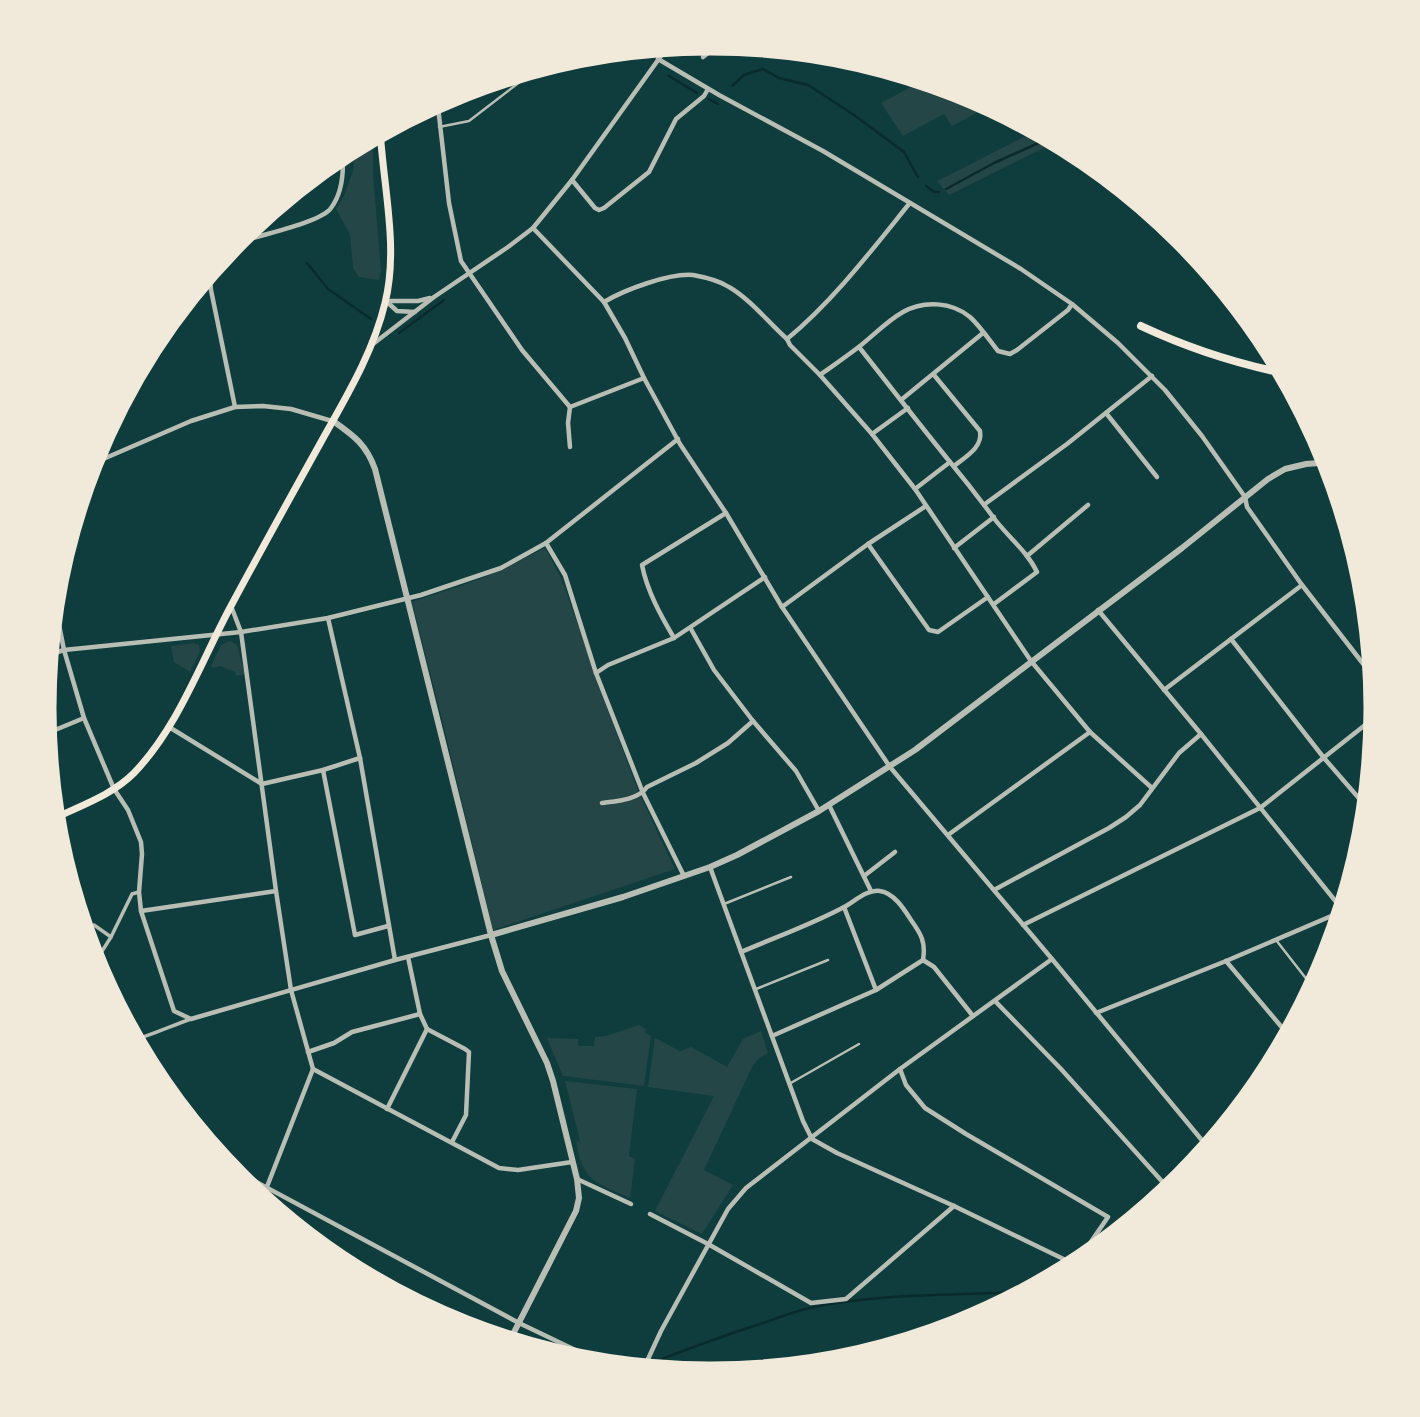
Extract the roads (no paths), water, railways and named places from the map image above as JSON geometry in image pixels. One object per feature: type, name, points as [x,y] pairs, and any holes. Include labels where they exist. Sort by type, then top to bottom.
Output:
[{"type":"main road","points":[[61,815],[114,789],[132,775],[160,742],[231,606],[349,393],[372,345],[386,301],[391,259],[381,139]]},
{"type":"main road","points":[[1141,326],[1191,348],[1274,371]]},
{"type":"street","points":[[703,57],[711,51]]},
{"type":"street","points":[[372,345],[434,297],[533,228],[572,180],[664,52]]},
{"type":"street","points":[[659,59],[708,89],[823,151],[1021,269],[1072,304],[1112,337],[1152,376],[1188,417],[1245,497],[1247,507],[1302,586],[1366,669]]},
{"type":"street","points":[[572,180],[595,208],[604,208],[649,172],[676,119],[704,96],[708,89]]},
{"type":"street","points":[[438,110],[449,203],[461,261],[522,351],[570,407],[569,447]]},
{"type":"street","points":[[249,240],[298,225],[331,210],[341,186],[342,164]]},
{"type":"street","points":[[786,339],[829,299],[909,204]]},
{"type":"street","points":[[533,228],[604,302],[678,439],[782,607],[890,767],[1204,1143]]},
{"type":"street","points":[[604,302],[618,293],[652,282],[692,275],[729,287],[745,299],[820,375],[872,434],[915,489],[1031,661],[1090,732],[1152,789]]},
{"type":"street","points":[[210,281],[235,407]]},
{"type":"street","points":[[386,301],[418,301],[434,297]]},
{"type":"street","points":[[386,301],[397,312],[417,312]]},
{"type":"street","points":[[820,375],[904,311],[927,305],[948,306],[960,310],[977,324],[998,351],[1010,354],[1068,310],[1072,304]]},
{"type":"street","points":[[901,400],[983,333]]},
{"type":"street","points":[[859,346],[1027,555],[1037,572],[994,604]]},
{"type":"street","points":[[915,489],[978,446],[981,439],[980,431],[933,374]]},
{"type":"street","points":[[985,504],[1152,376]]},
{"type":"street","points":[[570,407],[644,378]]},
{"type":"street","points":[[101,460],[191,421],[235,407],[263,406],[291,409],[333,421],[359,440],[372,459],[491,935],[502,971],[547,1063],[577,1179],[579,1198],[576,1211],[513,1335]]},
{"type":"street","points":[[872,434],[908,408]]},
{"type":"street","points":[[1106,413],[1157,477]]},
{"type":"street","points":[[55,653],[241,632],[328,618],[421,596],[501,568],[546,543],[678,439]]},
{"type":"street","points":[[140,1038],[191,1019],[623,897],[737,855],[829,806],[915,750],[1182,548],[1268,479],[1285,469],[1320,463]]},
{"type":"street","points":[[1027,555],[1088,505]]},
{"type":"street","points":[[782,607],[868,544],[926,506]]},
{"type":"street","points":[[674,638],[653,598],[642,565],[726,513]]},
{"type":"street","points":[[954,548],[994,517]]},
{"type":"street","points":[[546,543],[565,575],[596,673],[643,793],[684,876]]},
{"type":"street","points":[[868,544],[929,630],[938,632],[988,597]]},
{"type":"street","points":[[596,673],[608,665],[674,638],[765,578]]},
{"type":"street","points":[[1164,690],[1302,586]]},
{"type":"street","points":[[231,606],[241,632],[291,990],[313,1069],[264,1192]]},
{"type":"street","points":[[1098,610],[1338,904]]},
{"type":"street","points":[[328,618],[360,758],[395,960]]},
{"type":"street","points":[[58,621],[84,718],[114,789],[128,810],[141,842],[141,911],[174,1012],[191,1019]]},
{"type":"street","points":[[691,628],[714,670],[796,771],[819,811]]},
{"type":"street","points":[[1231,639],[1324,758],[1361,801]]},
{"type":"street","points":[[53,731],[84,718]]},
{"type":"street","points":[[602,803],[643,793],[647,787],[696,763],[728,743],[753,720]]},
{"type":"street","points":[[1023,925],[1260,808],[1367,724]]},
{"type":"street","points":[[169,727],[262,784],[323,770],[360,758]]},
{"type":"street","points":[[948,835],[1090,732]]},
{"type":"street","points":[[994,890],[1126,817],[1140,805],[1179,753],[1201,734]]},
{"type":"street","points":[[323,770],[355,935],[388,926]]},
{"type":"street","points":[[829,806],[871,891]]},
{"type":"street","points":[[864,876],[895,852]]},
{"type":"street","points":[[710,867],[789,1084],[812,1139],[1066,1261]]},
{"type":"street","points":[[141,911],[276,891]]},
{"type":"street","points":[[741,952],[844,907],[871,891],[882,891],[891,895],[903,907],[923,941],[923,960],[876,990],[772,1036]]},
{"type":"street","points":[[100,954],[132,894],[139,892]]},
{"type":"street","points":[[844,907],[876,990]]},
{"type":"street","points":[[1096,1013],[1334,916]]},
{"type":"street","points":[[94,925],[111,937]]},
{"type":"street","points":[[408,957],[420,1014],[428,1029],[469,1052],[466,1115],[452,1142]]},
{"type":"street","points":[[646,1363],[708,1244],[728,1209],[746,1188],[900,1069],[1052,958]]},
{"type":"street","points":[[923,960],[933,967],[973,1016]]},
{"type":"street","points":[[1226,961],[1284,1030]]},
{"type":"street","points":[[995,1001],[1061,1069],[1164,1184]]},
{"type":"street","points":[[308,1052],[334,1043],[352,1032],[420,1014]]},
{"type":"street","points":[[387,1109],[428,1029]]},
{"type":"street","points":[[313,1069],[499,1168],[518,1170],[572,1162]]},
{"type":"street","points":[[900,1069],[906,1085],[925,1108],[1108,1217],[1091,1243]]},
{"type":"street","points":[[250,1178],[519,1323],[585,1354]]},
{"type":"street","points":[[577,1179],[631,1205]]},
{"type":"street","points":[[650,1214],[811,1303],[846,1299],[954,1206]]},
{"type":"lane","points":[[439,127],[470,121],[526,77]]},
{"type":"lane","points":[[724,904],[792,877]]},
{"type":"lane","points":[[1275,940],[1308,981]]},
{"type":"lane","points":[[755,989],[828,960]]},
{"type":"lane","points":[[789,1084],[859,1044]]},
{"type":"waterway","points":[[732,86],[744,75],[763,69],[779,78],[808,85],[904,152],[918,177]]},
{"type":"waterway","points":[[669,76],[697,93]]},
{"type":"waterway","points":[[709,99],[718,104]]},
{"type":"waterway","points":[[946,189],[1042,141]]},
{"type":"waterway","points":[[926,186],[939,192]]},
{"type":"waterway","points":[[307,263],[328,289],[371,319]]},
{"type":"waterway","points":[[399,333],[444,300]]},
{"type":"waterway","points":[[662,1359],[809,1308],[864,1299],[1013,1292]]}]
